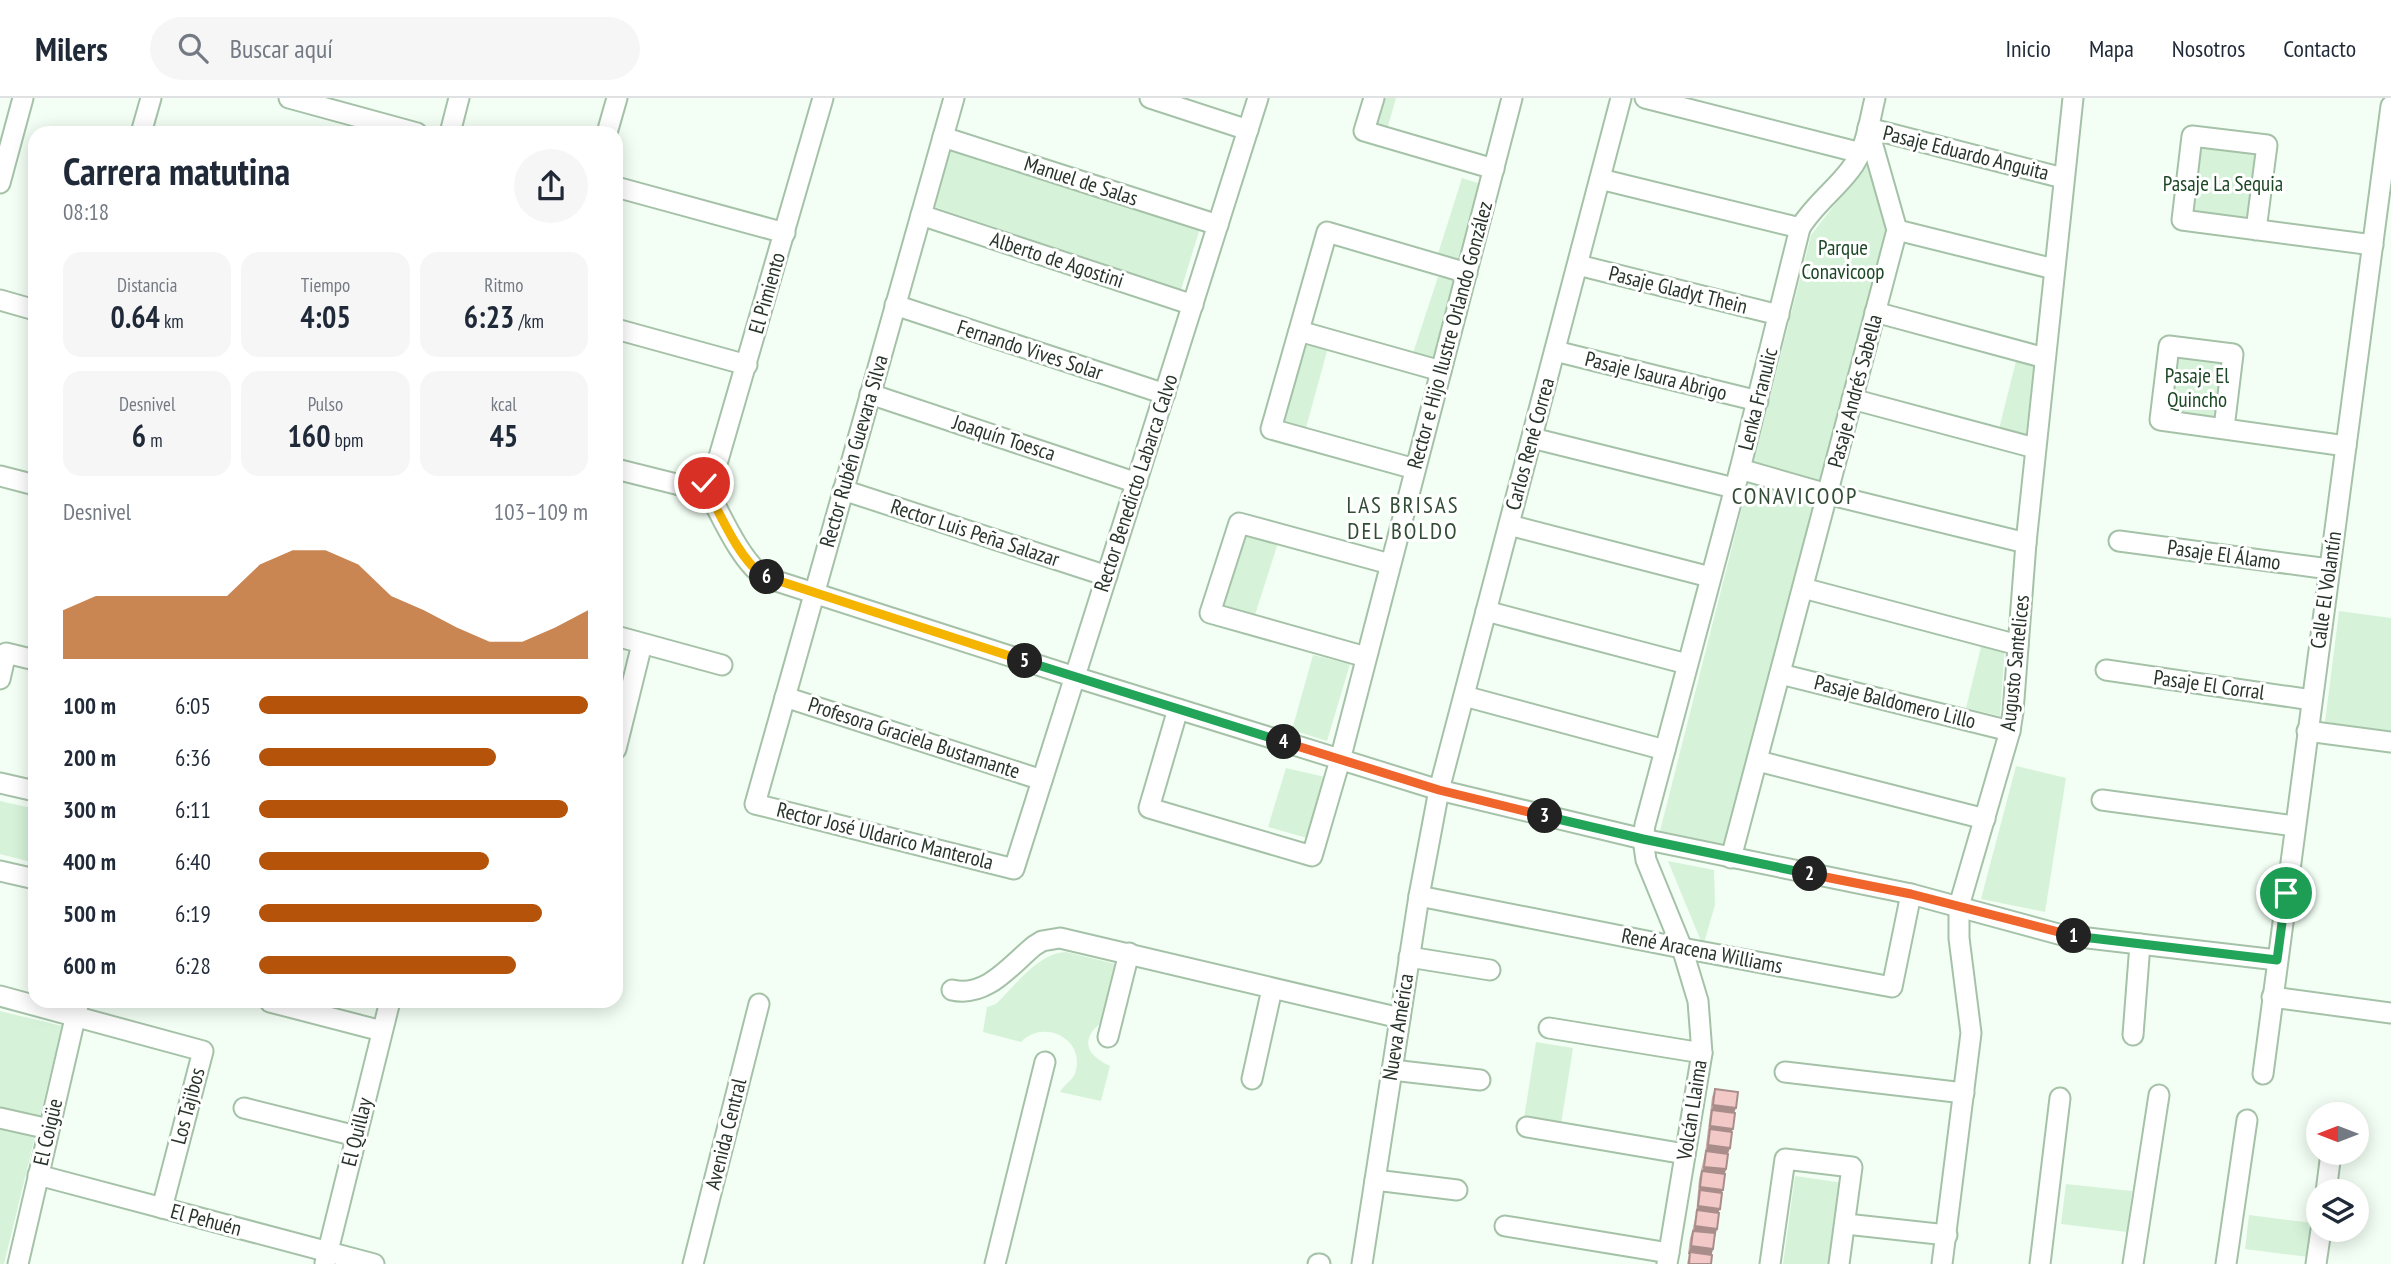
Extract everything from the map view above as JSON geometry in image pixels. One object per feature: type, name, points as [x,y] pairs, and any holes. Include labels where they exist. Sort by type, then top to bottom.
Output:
[{"type":"street","points":[[0,183],[4,156],[23,98]]},
{"type":"street","points":[[143,126],[151,98]]},
{"type":"street","points":[[289,98],[391,126]]},
{"type":"street","points":[[452,126],[459,98]]},
{"type":"street","points":[[609,126],[617,98]]},
{"type":"street","name":"El Pimiento","points":[[704,483],[717,467],[823,98]]},
{"type":"street","name":"Rector Rubén Guevara Silva","points":[[755,804],[954,98]]},
{"type":"street","points":[[1150,98],[1248,130]]},
{"type":"street","name":"Rector Benedicto Labarca Calvo","points":[[1014,869],[1258,98]]},
{"type":"street","points":[[1374,98],[1364,131],[1494,169]]},
{"type":"street","name":"Rector e Hijo Ilustre Orlando González","points":[[1178,709],[1149,808],[1312,856],[1340,760],[1512,98]]},
{"type":"street","name":"Carlos René Correa","points":[[1439,790],[1621,98]]},
{"type":"street","name":"Pasaje Eduardo Anguita","points":[[1645,98],[1861,153]]},
{"type":"street","name":"Lenka Franulic","points":[[1643,839],[1758,401],[1800,228],[1807,215],[1849,172],[1861,153],[1875,98]]},
{"type":"street","name":"Augusto Santelices","points":[[1942,1264],[1971,1033],[1959,938],[1959,906],[2010,730],[2035,448],[2073,98]]},
{"type":"street","name":"Calle El Volantín","points":[[2263,1074],[2391,106]]},
{"type":"street","points":[[1868,128],[1897,230],[2054,269]]},
{"type":"street","name":"Pasaje Eduardo Anguita","points":[[1868,128],[2063,178]]},
{"type":"street","name":"Manuel de Salas","points":[[943,136],[1218,225]]},
{"type":"street","points":[[2256,230],[2266,145],[2192,136],[2182,220],[2256,230],[2372,245]]},
{"type":"street","points":[[1600,179],[1800,228]]},
{"type":"street","points":[[623,189],[785,233]]},
{"type":"street","name":"Alberto de Agostini","points":[[921,215],[1193,305]]},
{"type":"street","name":"Pasaje Andrés Sabella","points":[[1731,858],[1897,230]]},
{"type":"street","points":[[1415,469],[1271,429],[1327,232],[1467,273]]},
{"type":"street","name":"Pasaje Gladyt Thein","points":[[1577,265],[1779,315]]},
{"type":"street","points":[[0,300],[28,308]]},
{"type":"street","name":"Fernando Vives Solar","points":[[895,305],[1165,394]]},
{"type":"street","points":[[1875,312],[2045,358]]},
{"type":"street","points":[[1299,331],[1441,371]]},
{"type":"street","points":[[623,332],[747,365]]},
{"type":"street","points":[[2224,428],[2233,354],[2169,346],[2160,420],[2346,446]]},
{"type":"street","name":"Pasaje Isaura Abrigo","points":[[1555,351],[1758,401]]},
{"type":"street","name":"Joaquín Toesca","points":[[870,394],[1137,483]]},
{"type":"street","points":[[1852,399],[2035,448]]},
{"type":"street","points":[[1532,438],[1734,488]]},
{"type":"street","points":[[1740,469],[1828,494],[2026,543]]},
{"type":"street","points":[[623,471],[688,487],[704,483],[750,566],[762,575],[1075,677],[1439,790],[1643,839],[1911,894],[2062,934],[2277,960]]},
{"type":"street","points":[[0,476],[28,483]]},
{"type":"street","name":"Rector Luis Peña Salazar","points":[[843,490],[1107,576]]},
{"type":"street","points":[[1366,657],[1210,613],[1239,523],[1390,564]]},
{"type":"street","points":[[1508,525],[1710,577]]},
{"type":"street","name":"Pasaje El Álamo","points":[[2119,541],[2329,569]]},
{"type":"street","points":[[1803,588],[2018,645]]},
{"type":"street","points":[[1486,611],[1687,664]]},
{"type":"street","points":[[623,638],[722,665]]},
{"type":"street","points":[[623,720],[642,643]]},
{"type":"street","points":[[0,679],[6,653],[28,658]]},
{"type":"street","name":"Pasaje El Corral","points":[[2106,670],[2312,699]]},
{"type":"street","name":"Pasaje Baldomero Lillo","points":[[1780,674],[2010,730]]},
{"type":"street","name":"Profesora Graciela Bustamante","points":[[785,696],[1042,780]]},
{"type":"street","points":[[1464,696],[1665,750]]},
{"type":"street","points":[[2308,731],[2391,742]]},
{"type":"street","points":[[1758,761],[1985,819]]},
{"type":"street","points":[[0,783],[28,790]]},
{"type":"street","name":"Nueva América","points":[[1362,1264],[1409,957],[1439,790]]},
{"type":"street","points":[[2102,800],[2295,826]]},
{"type":"street","name":"Rector José Uldarico Manterola","points":[[755,804],[1014,869]]},
{"type":"street","name":"Volcán Llaima","points":[[1643,839],[1646,860],[1682,948],[1698,1001],[1702,1053],[1668,1259]]},
{"type":"street","points":[[0,871],[28,877]]},
{"type":"street","name":"René Aracena Williams","points":[[1419,896],[1892,987],[1911,894]]},
{"type":"street","points":[[952,990],[968,992],[983,988],[1034,946],[1052,939],[1069,938],[1400,1018]]},
{"type":"street","points":[[2133,1035],[2140,944]]},
{"type":"street","points":[[1108,1037],[1129,953]]},
{"type":"street","points":[[1409,957],[1490,970]]},
{"type":"street","points":[[1252,1079],[1272,989]]},
{"type":"street","points":[[0,996],[28,1001]]},
{"type":"street","points":[[2272,997],[2391,1013]]},
{"type":"street","name":"Avenida Central","points":[[693,1264],[759,1004]]},
{"type":"street","points":[[293,1008],[382,1031]]},
{"type":"street","name":"El Quillay","points":[[327,1258],[388,1008]]},
{"type":"street","name":"El Coigüe","points":[[18,1264],[77,1009]]},
{"type":"street","name":"Los Tajibos","points":[[77,1009],[203,1051],[162,1208]]},
{"type":"street","points":[[1549,1027],[1702,1053]]},
{"type":"street","points":[[995,1264],[1045,1062]]},
{"type":"street","points":[[1392,1070],[1480,1080]]},
{"type":"street","points":[[1785,1072],[1964,1093]]},
{"type":"street","points":[[2133,1264],[2159,1096]]},
{"type":"street","points":[[2040,1264],[2060,1098]]},
{"type":"street","points":[[244,1108],[356,1136]]},
{"type":"street","points":[[0,1118],[49,1129]]},
{"type":"street","points":[[2226,1264],[2247,1120]]},
{"type":"street","points":[[1527,1127],[1685,1154]]},
{"type":"street","points":[[1770,1264],[1785,1159],[1852,1167],[1839,1264]]},
{"type":"street","name":"El Pehuén","points":[[38,1175],[162,1208],[327,1258],[374,1264]]},
{"type":"street","points":[[1375,1180],[1457,1190]]},
{"type":"street","points":[[1846,1224],[1947,1236]]},
{"type":"street","points":[[1505,1226],[1668,1259]]},
{"type":"street","points":[[2316,1264],[2319,1242]]},
{"type":"green space","points":[[1377,98],[1396,98],[1386,133],[1368,128]]},
{"type":"green space","name":"Pasaje La Sequia","points":[[2198,144],[2258,151],[2249,224],[2188,216]]},
{"type":"green space","points":[[951,148],[1200,228],[1181,290],[935,207]]},
{"type":"green space","name":"Parque Conavicoop","points":[[1873,155],[1888,232],[1724,850],[1659,835],[1811,235]]},
{"type":"green space","points":[[1462,178],[1484,185],[1463,264],[1437,257]]},
{"type":"green space","points":[[1438,277],[1460,281],[1434,362],[1412,356]]},
{"type":"green space","points":[[1300,335],[1329,344],[1304,435],[1275,427]]},
{"type":"green space","name":"Pasaje El Quincho","points":[[2175,353],[2227,360],[2219,422],[2167,416]]},
{"type":"green space","points":[[2017,357],[2034,362],[2026,435],[1999,429]]},
{"type":"green space","points":[[1243,532],[1278,543],[1254,618],[1220,609]]},
{"type":"green space","points":[[2339,611],[2391,618],[2391,731],[2325,722]]},
{"type":"green space","points":[[1983,639],[2005,645],[2000,716],[1966,708]]},
{"type":"green space","points":[[1313,655],[1350,664],[1327,741],[1292,730]]},
{"type":"green space","points":[[2016,766],[2066,778],[2045,912],[1981,899]]},
{"type":"green space","points":[[1286,768],[1325,777],[1307,838],[1268,827]]},
{"type":"green space","points":[[0,801],[28,807],[28,861],[0,854]]},
{"type":"green space","points":[[1668,861],[1714,870],[1715,905],[1703,946]]},
{"type":"green space","points":[[1066,952],[1116,964],[1106,1013],[1092,1032],[1088,1043],[1095,1057],[1110,1066],[1101,1101],[1060,1092],[1075,1073],[1077,1058],[1074,1048],[1059,1035],[1040,1032],[1021,1042],[983,1032],[987,1007],[996,1004],[1037,964],[1046,958]]},
{"type":"green space","points":[[0,1011],[62,1026],[4,1264],[0,1264]]},
{"type":"green space","points":[[1536,1042],[1573,1048],[1561,1124],[1524,1118]]},
{"type":"green space","points":[[1795,1176],[1844,1183],[1832,1264],[1783,1264]]},
{"type":"green space","points":[[2066,1184],[2132,1191],[2127,1232],[2061,1224]]},
{"type":"green space","points":[[2249,1215],[2306,1222],[2306,1242],[2311,1242],[2309,1257],[2245,1249]]},
{"type":"building","points":[[1715,1089],[1738,1092],[1736,1108],[1713,1105]]},
{"type":"building","points":[[1712,1110],[1735,1113],[1733,1129],[1710,1126]]},
{"type":"building","points":[[1710,1129],[1732,1132],[1730,1148],[1708,1145]]},
{"type":"building","points":[[1706,1151],[1728,1154],[1726,1169],[1704,1167]]},
{"type":"building","points":[[1702,1171],[1725,1174],[1723,1190],[1700,1187]]},
{"type":"building","points":[[1700,1190],[1722,1193],[1720,1209],[1698,1206]]},
{"type":"building","points":[[1697,1210],[1719,1213],[1717,1229],[1695,1226]]},
{"type":"building","points":[[1693,1231],[1715,1233],[1713,1249],[1691,1246]]},
{"type":"building","points":[[1690,1252],[1712,1255],[1711,1264],[1689,1264]]},
{"type":"district","name":"CONAVICOOP","points":[[1795,496]]},
{"type":"district","name":"LAS BRISAS DEL BOLDO","points":[[1403,518]]},
{"type":"route","points":[[704,483],[750,566],[762,575],[1075,677],[1439,790],[1643,839],[1911,894],[2062,934],[2277,960],[2286,893]]}]
